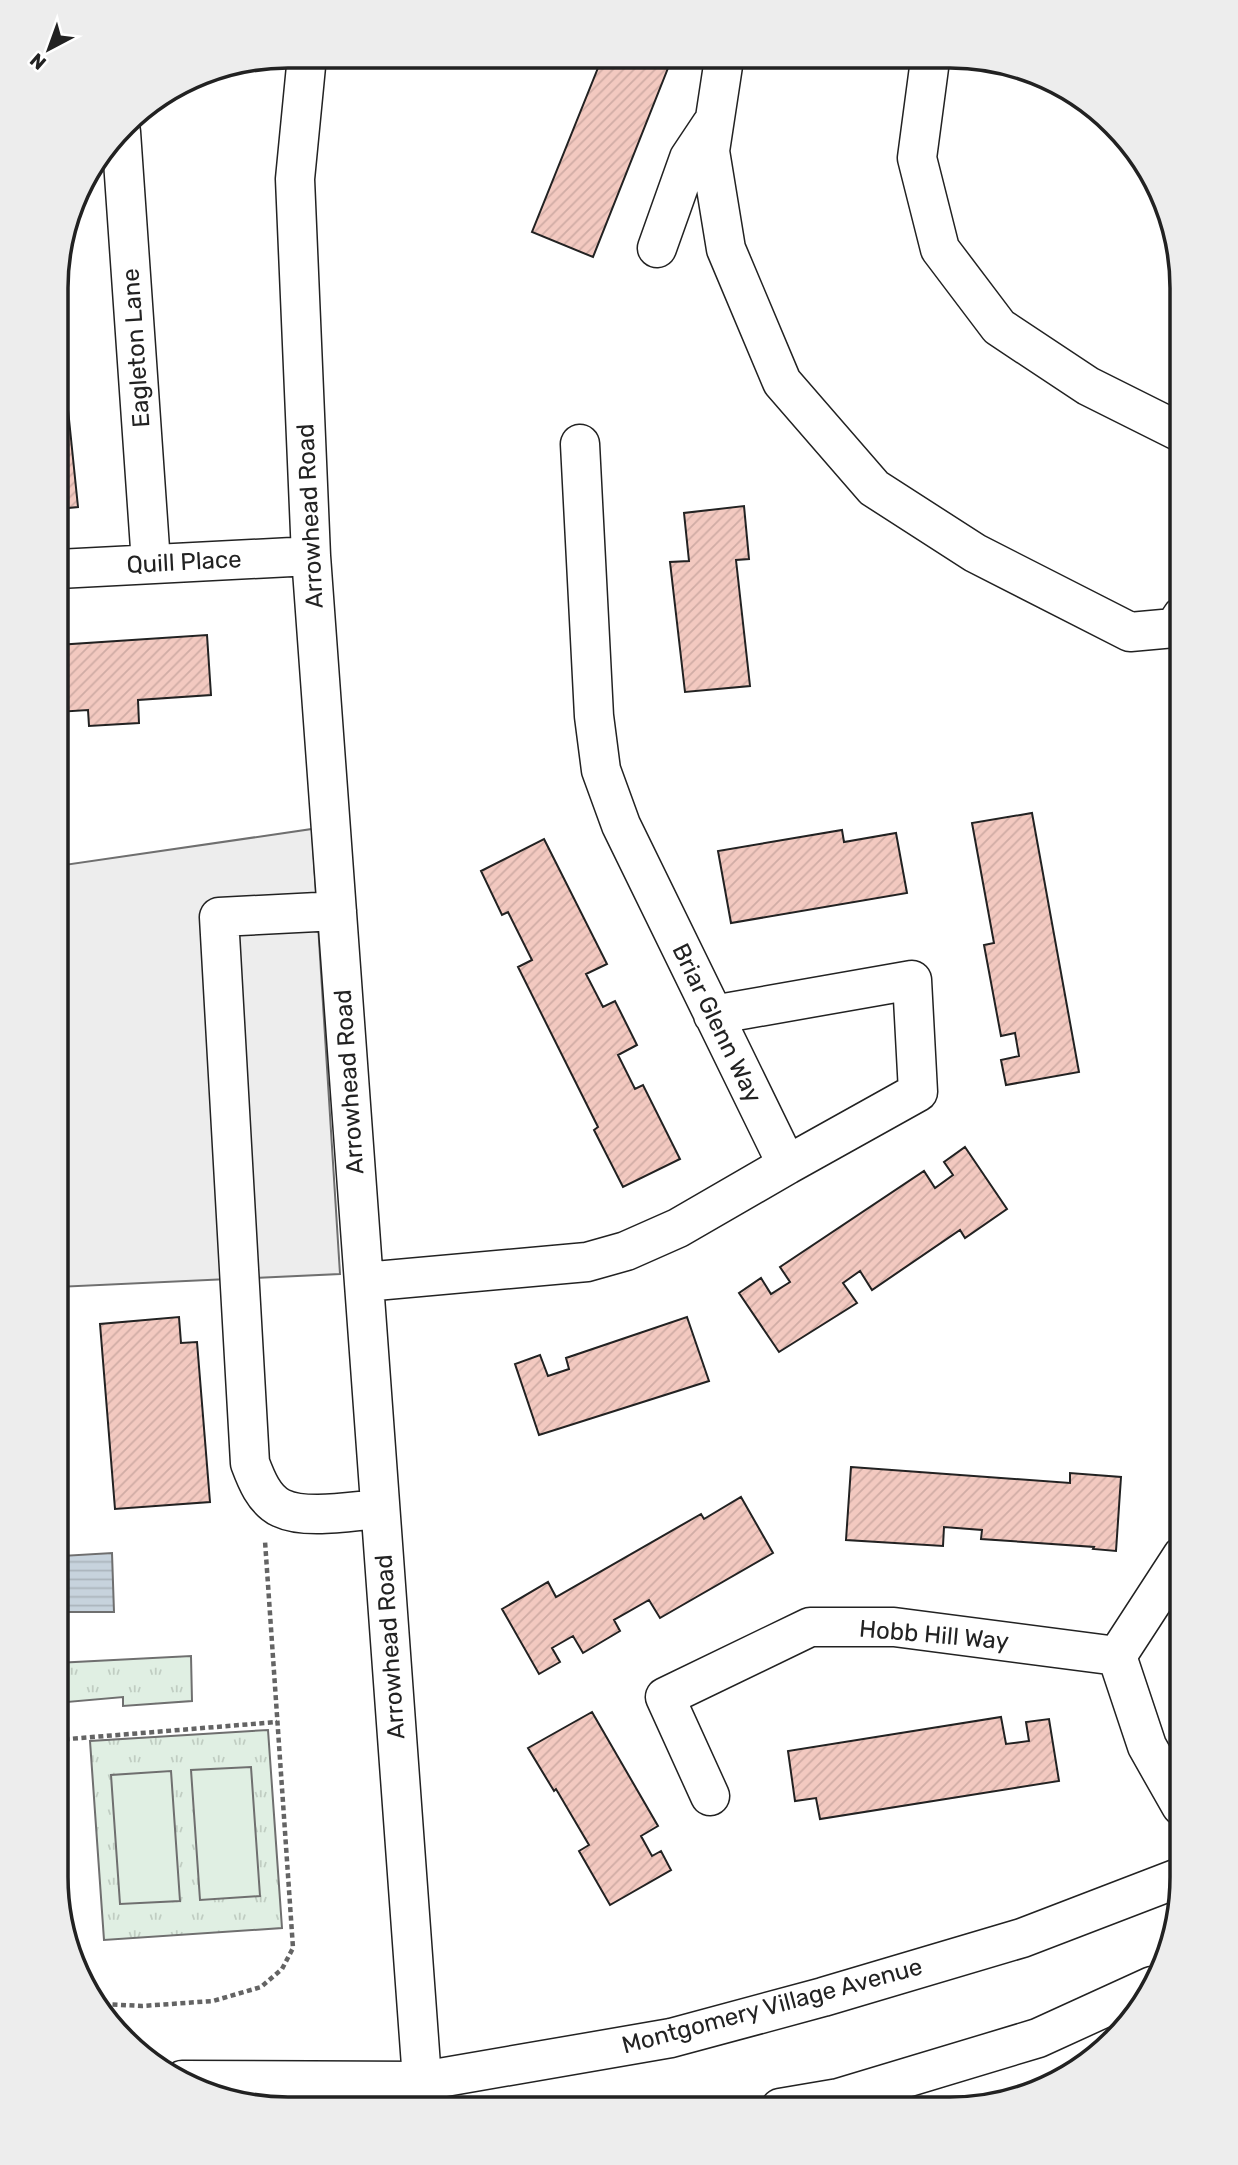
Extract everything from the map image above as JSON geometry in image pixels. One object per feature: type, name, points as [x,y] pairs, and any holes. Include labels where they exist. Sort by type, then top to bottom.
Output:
[{"type":"street","name":"Arrowhead Road","points":[[306,68],[295,179],[311,556],[423,2094]]},
{"type":"street","points":[[723,68],[710,151],[726,249],[782,382],[874,488],[975,553],[1130,632],[1170,628]]},
{"type":"street","points":[[925,68],[917,158],[940,248],[999,327],[1088,386],[1170,427]]},
{"type":"street","points":[[657,247],[689,158],[715,119]]},
{"type":"street","name":"Eagleton Lane","points":[[122,144],[151,564]]},
{"type":"street","name":"Briar Glenn Way","points":[[580,444],[594,716],[601,770],[621,825],[787,1165]]},
{"type":"street","name":"Quill Place","points":[[68,568],[311,556]]},
{"type":"street","points":[[337,911],[219,917],[250,1463],[258,1485],[278,1507],[301,1514],[380,1509]]},
{"type":"street","points":[[364,1282],[587,1262],[626,1251],[678,1228],[918,1092],[912,980],[713,1015]]},
{"type":"street","points":[[1169,1576],[1117,1656],[1147,1746],[1169,1786]]},
{"type":"street","name":"Hobb Hill Way","points":[[710,1796],[664,1697],[810,1627],[894,1627],[1117,1656]]},
{"type":"street","name":"Montgomery Village Avenue","points":[[209,2082],[423,2094],[671,2038],[823,1997],[1022,1938],[1169,1882]]},
{"type":"street","points":[[842,2097],[1038,2038],[1136,1993]]},
{"type":"path","points":[[109,2004],[142,2007],[213,2001],[261,1987],[282,1969],[293,1948],[264,1542],[278,1507]]},
{"type":"path","points":[[68,1739],[277,1722]]},
{"type":"green space","points":[[191,1656],[192,1701],[123,1706],[123,1697],[68,1702],[68,1662]]},
{"type":"green space","points":[[268,1730],[282,1928],[104,1940],[90,1741]]},
{"type":"green space","points":[[251,1767],[260,1896],[200,1900],[191,1770]]},
{"type":"green space","points":[[171,1771],[180,1901],[120,1904],[111,1775]]},
{"type":"shaded area","points":[[312,829],[340,1274],[68,1286],[68,864]]},
{"type":"shaded area","points":[[112,1553],[114,1612],[68,1612],[68,1556]]},
{"type":"building","points":[[598,68],[668,68],[593,257],[532,232]]},
{"type":"building","points":[[68,410],[78,507],[68,508]]},
{"type":"building","points":[[744,506],[749,559],[736,560],[750,686],[685,692],[670,562],[689,561],[684,513]]},
{"type":"building","points":[[207,635],[211,695],[138,700],[139,723],[89,726],[88,710],[68,711],[68,644]]},
{"type":"building","points":[[1032,813],[1079,1072],[1006,1085],[1001,1060],[1019,1056],[1015,1033],[1001,1036],[984,945],[994,943],[972,823]]},
{"type":"building","points":[[842,830],[844,842],[896,833],[907,893],[731,923],[718,851]]},
{"type":"building","points":[[544,839],[607,964],[586,974],[603,1007],[615,1001],[637,1045],[618,1055],[635,1089],[643,1085],[680,1159],[623,1187],[594,1130],[598,1127],[518,967],[532,960],[508,912],[502,915],[481,871]]},
{"type":"building","points":[[965,1147],[1007,1209],[965,1238],[960,1230],[872,1290],[860,1271],[843,1283],[857,1303],[779,1352],[739,1293],[761,1278],[771,1294],[790,1282],[780,1267],[924,1171],[935,1188],[953,1175],[944,1162]]},
{"type":"building","points":[[179,1317],[181,1343],[197,1342],[210,1502],[115,1509],[100,1324]]},
{"type":"building","points":[[687,1317],[709,1381],[539,1435],[515,1364],[540,1355],[548,1376],[569,1369],[566,1358]]},
{"type":"building","points":[[851,1467],[1070,1483],[1070,1473],[1121,1477],[1116,1551],[981,1539],[982,1530],[944,1527],[943,1546],[846,1540]]},
{"type":"building","points":[[741,1497],[773,1553],[660,1618],[649,1600],[614,1620],[620,1631],[583,1653],[573,1636],[552,1648],[560,1662],[539,1674],[502,1609],[548,1582],[556,1597],[701,1514],[704,1519]]},
{"type":"building","points":[[592,1712],[658,1826],[641,1836],[652,1856],[661,1851],[671,1870],[610,1905],[579,1851],[589,1845],[528,1748]]},
{"type":"building","points":[[1001,1717],[1006,1744],[1029,1741],[1026,1722],[1049,1719],[1059,1781],[820,1819],[816,1798],[795,1801],[788,1751]]}]
